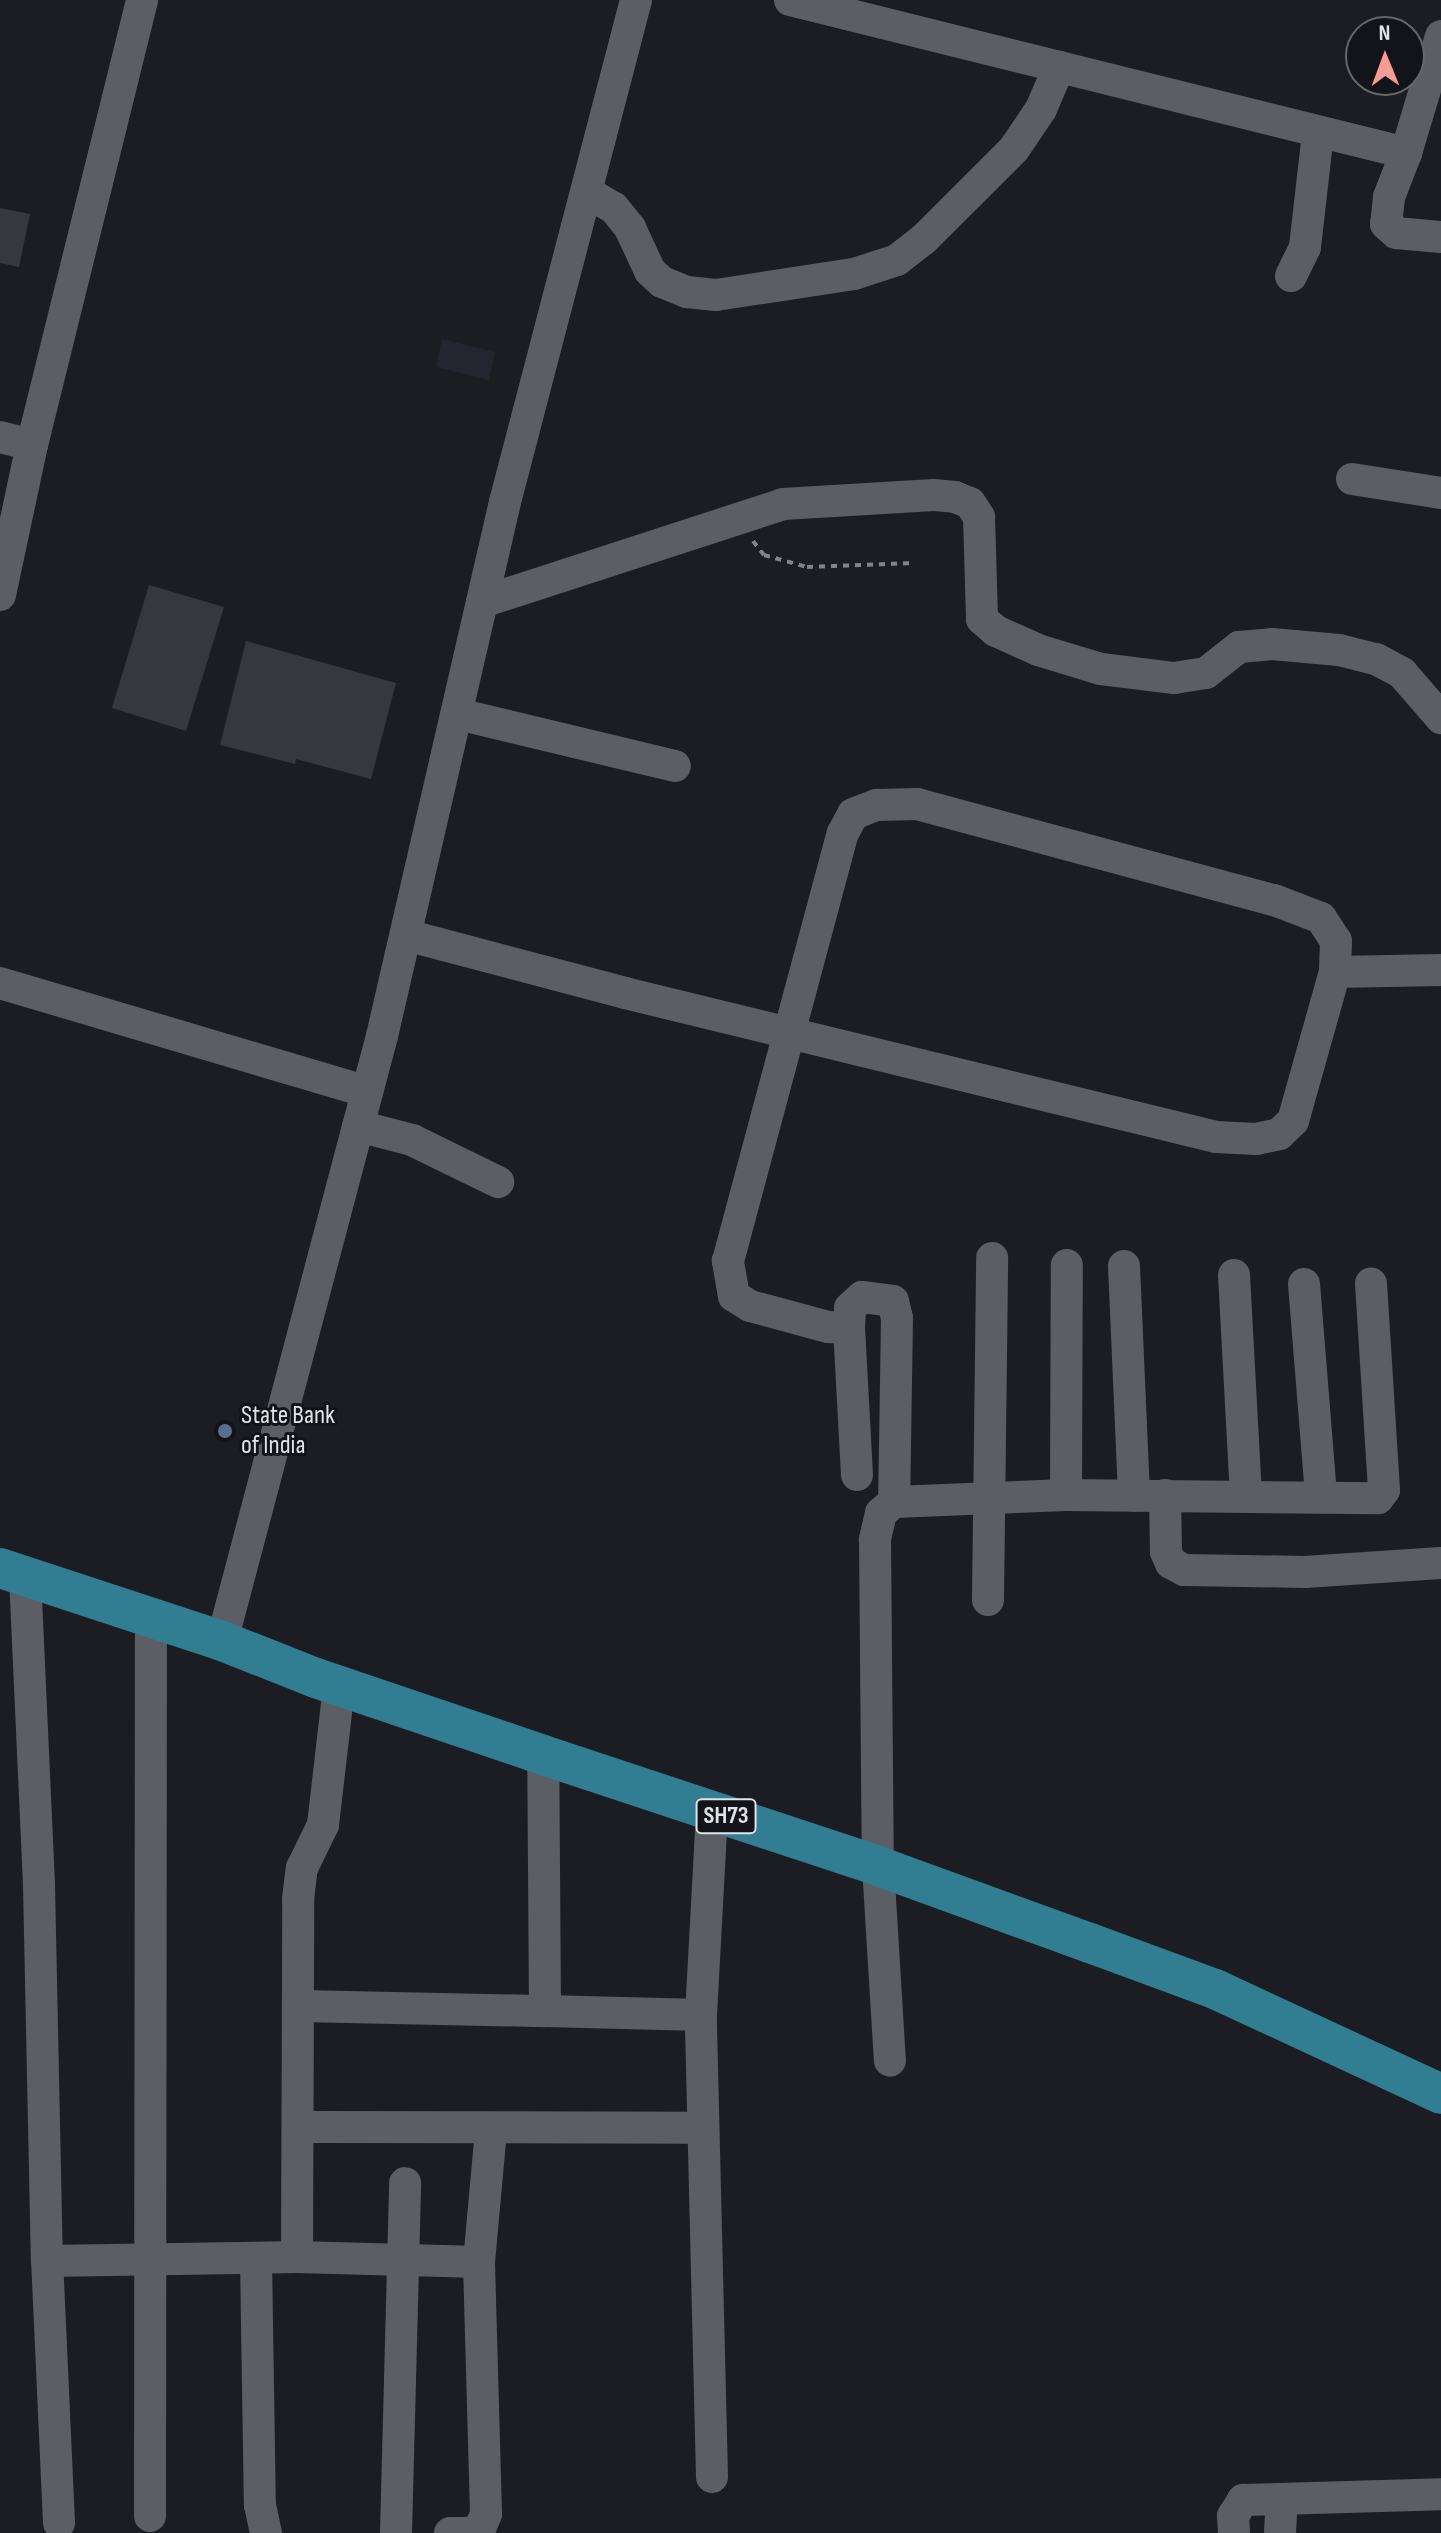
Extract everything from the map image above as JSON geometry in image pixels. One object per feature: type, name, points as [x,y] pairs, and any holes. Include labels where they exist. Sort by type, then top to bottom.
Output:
[{"type":"main road","name":"SH73","points":[[12,1572],[222,1641],[339,1686],[878,1866],[1215,1989],[1441,2094]]},
{"type":"street","points":[[0,595],[32,445],[142,0]]},
{"type":"street","points":[[222,1641],[367,1092],[482,602],[636,0]]},
{"type":"street","points":[[790,0],[1406,153]]},
{"type":"street","points":[[1441,36],[1406,153],[1389,197],[1386,224],[1396,233],[1441,237]]},
{"type":"street","points":[[587,192],[614,208],[622,218],[650,271],[662,282],[687,292],[716,295],[854,274],[897,260],[906,253],[1014,149],[1041,109],[1059,67]]},
{"type":"street","points":[[1291,276],[1305,247],[1318,133]]},
{"type":"street","points":[[0,437],[32,445]]},
{"type":"street","points":[[1352,479],[1441,493]]},
{"type":"street","points":[[482,602],[735,517],[783,504],[934,495],[955,497],[970,503],[979,517],[982,619],[996,631],[1038,650],[1101,669],[1174,678],[1206,673],[1239,647],[1272,644],[1339,650],[1376,659],[1402,673],[1441,718]]},
{"type":"street","points":[[458,714],[675,766]]},
{"type":"street","points":[[406,935],[625,993],[790,1030],[1216,1137],[1256,1139],[1279,1134],[1293,1121],[1335,972],[1336,941],[1321,918],[1274,900],[917,804],[877,805],[853,814],[843,833],[790,1030],[728,1261],[728,1279],[734,1296],[750,1306],[828,1327],[849,1328]]},
{"type":"street","points":[[1335,972],[1441,970]]},
{"type":"street","points":[[0,983],[367,1092]]},
{"type":"street","points":[[358,1126],[412,1140],[498,1182]]},
{"type":"street","points":[[988,1600],[992,1258]]},
{"type":"street","points":[[1066,1495],[1067,1265]]},
{"type":"street","points":[[1124,1266],[1150,1496],[1171,1563],[1184,1570],[1305,1572],[1441,1563]]},
{"type":"street","points":[[1234,1275],[1246,1495]]},
{"type":"street","points":[[890,2061],[878,1866],[875,1540],[881,1513],[894,1502],[988,1496],[1378,1498],[1384,1490],[1371,1283]]},
{"type":"street","points":[[1304,1284],[1321,1497]]},
{"type":"street","points":[[857,1475],[849,1328],[850,1308],[862,1297],[893,1301],[897,1318],[894,1502]]},
{"type":"street","points":[[12,1572],[39,1885],[47,2261],[59,2523]]},
{"type":"street","points":[[150,2516],[151,1618]]},
{"type":"street","points":[[297,2257],[298,1899],[302,1868],[323,1825],[339,1686]]},
{"type":"street","points":[[543,1755],[545,2011]]},
{"type":"street","points":[[712,1811],[701,2015],[712,2477]]},
{"type":"street","points":[[300,2006],[701,2015]]},
{"type":"street","points":[[299,2127],[702,2128]]},
{"type":"street","points":[[450,2533],[472,2533],[481,2526],[486,2514],[479,2262],[491,2129]]},
{"type":"street","points":[[396,2533],[406,2260],[405,2183]]},
{"type":"street","points":[[47,2261],[297,2257],[479,2262]]},
{"type":"street","points":[[256,2259],[260,2505],[266,2533]]},
{"type":"street","points":[[1234,2533],[1233,2516],[1243,2500],[1441,2494]]},
{"type":"street","points":[[1280,2533],[1282,2499]]},
{"type":"path","points":[[735,517],[764,555],[807,567],[914,563]]},
{"type":"shaded area","points":[[442,339],[495,352],[489,380],[436,367]]},
{"type":"building","points":[[0,208],[30,214],[19,267],[0,263]]},
{"type":"building","points":[[149,585],[224,607],[186,731],[112,708]]},
{"type":"building","points":[[246,641],[396,683],[371,779],[296,759],[295,764],[220,745]]},
{"type":"place","name":"State Bank of India","points":[[225,1431]]}]
